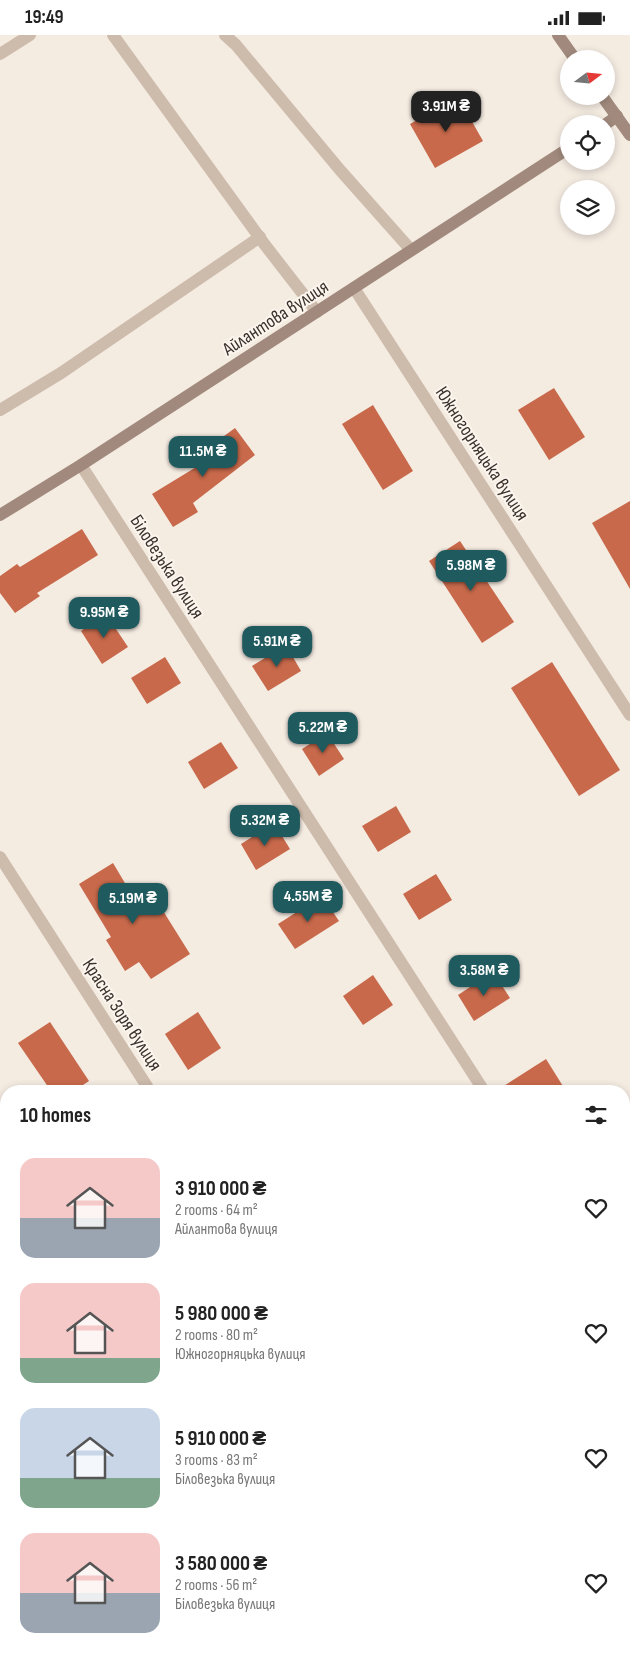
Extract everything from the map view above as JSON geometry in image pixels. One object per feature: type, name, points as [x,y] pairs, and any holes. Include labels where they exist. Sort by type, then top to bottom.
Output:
[{"type":"street","points":[[0,55],[30,35]]},
{"type":"street","points":[[113,35],[317,312]]},
{"type":"street","points":[[225,35],[236,45],[340,170],[411,250]]},
{"type":"street","points":[[558,35],[569,50]]},
{"type":"street","points":[[609,105],[630,135]]},
{"type":"street","name":"Айлантова вулиця","points":[[0,515],[81,465],[560,154]]},
{"type":"street","points":[[0,410],[61,373],[260,237]]},
{"type":"street","name":"Южногорняцька вулиця","points":[[354,288],[630,715]]},
{"type":"street","name":"Біловезька вулиця","points":[[81,465],[480,1085]]},
{"type":"street","name":"Красна Зоря вулиця","points":[[0,857],[146,1085]]},
{"type":"building","points":[[458,97],[483,141],[435,168],[410,124]]},
{"type":"building","points":[[554,388],[585,437],[549,460],[518,410]]},
{"type":"building","points":[[373,405],[413,471],[383,490],[342,424]]},
{"type":"building","points":[[235,428],[255,455],[193,503],[198,512],[173,527],[152,494],[211,458],[205,450]]},
{"type":"building","points":[[630,501],[630,589],[592,523]]},
{"type":"building","points":[[82,529],[98,555],[37,593],[40,596],[15,613],[0,593],[0,576],[17,564],[20,567]]},
{"type":"building","points":[[460,541],[514,622],[482,643],[429,561]]},
{"type":"building","points":[[106,614],[128,647],[102,664],[81,631]]},
{"type":"building","points":[[286,645],[301,671],[268,691],[252,666]]},
{"type":"building","points":[[165,657],[181,683],[147,704],[131,678]]},
{"type":"building","points":[[552,662],[620,770],[579,796],[511,688]]},
{"type":"building","points":[[327,733],[344,759],[319,776],[302,749]]},
{"type":"building","points":[[221,742],[238,768],[204,789],[188,762]]},
{"type":"building","points":[[396,806],[411,832],[378,852],[362,826]]},
{"type":"building","points":[[274,823],[290,849],[256,870],[241,844]]},
{"type":"building","points":[[113,863],[144,915],[160,906],[190,954],[151,979],[139,962],[125,971],[106,940],[111,937],[79,884]]},
{"type":"building","points":[[436,874],[452,900],[419,920],[403,894]]},
{"type":"building","points":[[322,896],[339,921],[295,949],[278,924]]},
{"type":"building","points":[[493,972],[510,998],[474,1021],[458,995]]},
{"type":"building","points":[[373,975],[393,1005],[363,1025],[343,996]]},
{"type":"building","points":[[198,1012],[221,1048],[188,1070],[165,1034]]},
{"type":"building","points":[[50,1022],[89,1081],[83,1085],[47,1085],[18,1043]]},
{"type":"building","points":[[546,1059],[562,1085],[505,1085]]}]
